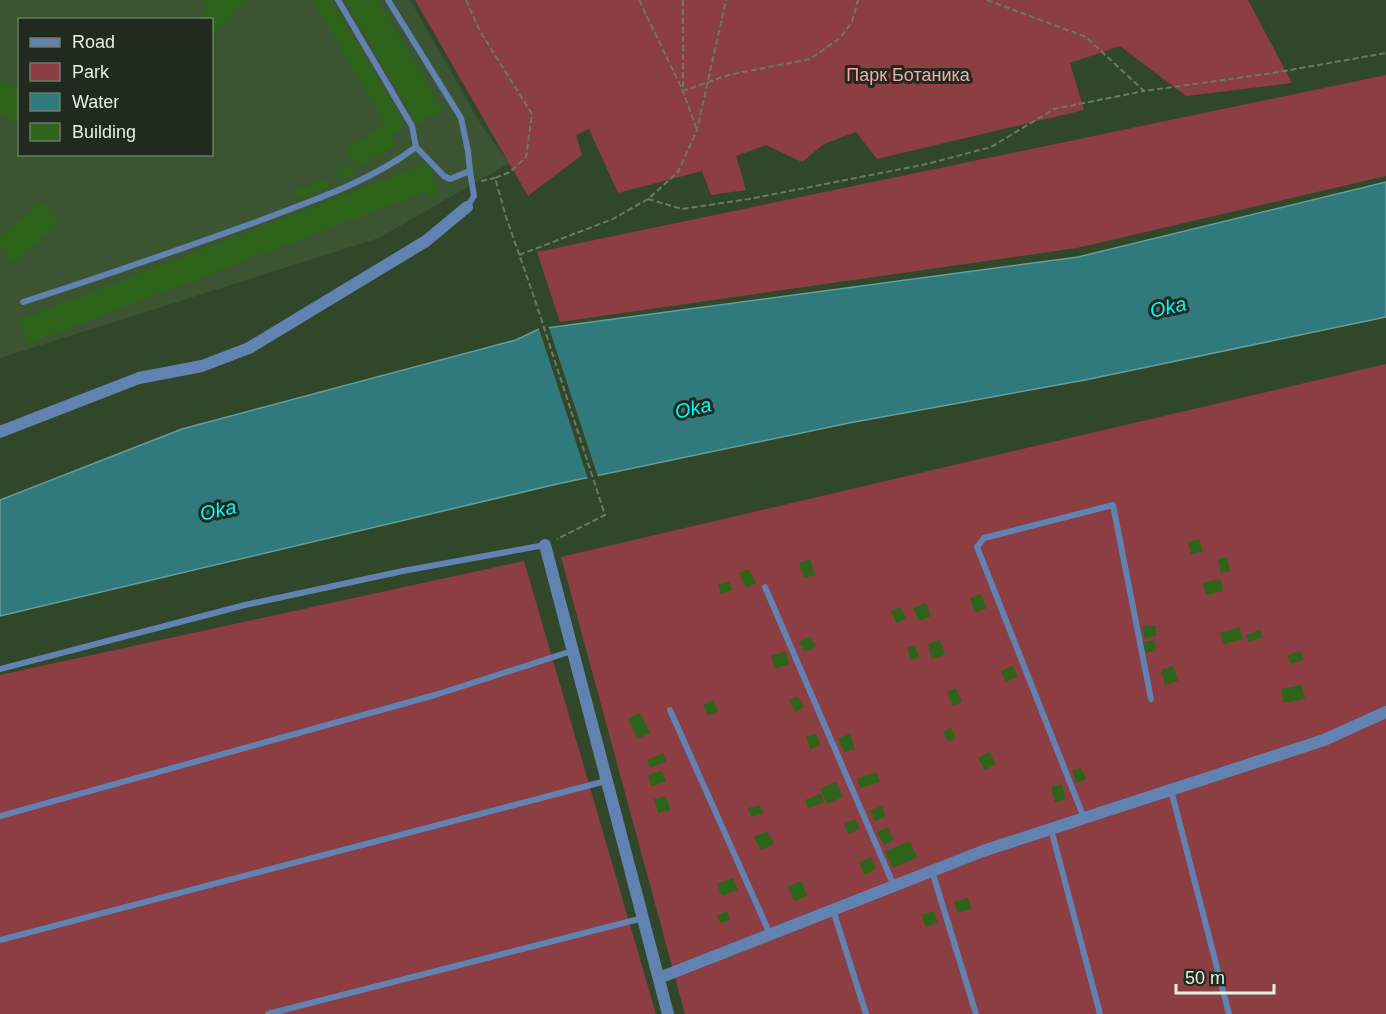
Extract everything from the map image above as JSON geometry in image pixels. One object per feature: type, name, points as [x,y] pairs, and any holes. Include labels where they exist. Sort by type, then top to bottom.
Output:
[{"type":"street","points":[[0,432],[139,378],[202,366],[249,348],[426,241],[467,207]]},
{"type":"street","points":[[545,545],[668,1014]]},
{"type":"street","points":[[659,978],[983,851],[1324,740],[1386,712]]},
{"type":"lane","points":[[338,0],[412,126],[416,147],[450,180],[470,171]]},
{"type":"lane","points":[[388,0],[461,118],[474,196],[467,207]]},
{"type":"lane","points":[[23,302],[133,267],[345,188],[403,157],[416,147]]},
{"type":"lane","points":[[1084,818],[977,548],[984,538],[1113,505],[1150,699]]},
{"type":"lane","points":[[0,669],[245,605],[545,545]]},
{"type":"lane","points":[[765,587],[894,886]]},
{"type":"lane","points":[[0,816],[423,698],[572,651]]},
{"type":"lane","points":[[670,710],[770,934]]},
{"type":"lane","points":[[0,940],[606,781]]},
{"type":"lane","points":[[1171,790],[1229,1014]]},
{"type":"lane","points":[[1051,829],[1100,1014]]},
{"type":"lane","points":[[932,871],[976,1014]]},
{"type":"lane","points":[[833,910],[866,1014]]},
{"type":"lane","points":[[268,1014],[642,918]]},
{"type":"path","points":[[466,0],[480,31],[532,114],[526,157],[510,172],[472,183]]},
{"type":"path","points":[[639,0],[683,91],[697,130]]},
{"type":"path","points":[[683,0],[683,91]]},
{"type":"path","points":[[519,255],[613,219],[648,199],[678,172],[697,130],[726,0]]},
{"type":"path","points":[[683,91],[728,75],[810,59],[840,38],[852,22],[858,0]]},
{"type":"path","points":[[987,0],[1086,37],[1144,91]]},
{"type":"path","points":[[648,199],[682,209],[749,199],[927,164],[991,147],[1054,109],[1144,91],[1273,73],[1386,53]]},
{"type":"path","points":[[495,178],[604,515],[545,545]]},
{"type":"shaded area","points":[[0,0],[410,0],[482,126],[509,163],[379,238],[0,358]]},
{"type":"green space","name":"Парк Ботаника","points":[[415,0],[1248,0],[1292,83],[1186,96],[1120,46],[1070,63],[1084,110],[877,159],[856,132],[824,144],[802,162],[766,145],[736,156],[746,190],[711,195],[702,171],[618,193],[589,129],[576,135],[582,155],[528,196]]},
{"type":"green space","points":[[1386,75],[1386,176],[1077,248],[560,322],[537,252]]},
{"type":"green space","points":[[1386,364],[1386,1014],[685,1014],[561,557]]},
{"type":"green space","points":[[524,561],[656,1014],[0,1014],[0,675]]},
{"type":"water","name":"Oka","points":[[1386,182],[1386,317],[1085,380],[849,423],[557,484],[0,616],[0,500],[182,429],[516,340],[539,329],[1078,257]]},
{"type":"pier","points":[[548,325],[599,480],[589,482],[538,326]]},
{"type":"building","points":[[206,0],[246,0],[213,35],[213,18],[201,18],[210,8],[203,2]]},
{"type":"building","points":[[312,0],[331,0],[405,126],[391,135],[397,144],[358,167],[347,148],[386,125]]},
{"type":"building","points":[[346,0],[378,0],[442,110],[417,124]]},
{"type":"building","points":[[0,79],[14,88],[18,83],[18,125],[0,112]]},
{"type":"building","points":[[428,163],[439,193],[429,196],[427,191],[28,344],[19,320]]},
{"type":"building","points":[[351,165],[355,173],[341,179],[337,171]]},
{"type":"building","points":[[325,179],[329,187],[299,199],[296,191]]},
{"type":"building","points":[[42,202],[60,224],[13,263],[0,247],[0,236]]},
{"type":"building","points":[[1199,539],[1203,551],[1191,554],[1188,542]]},
{"type":"building","points":[[1227,557],[1230,571],[1221,573],[1218,559]]},
{"type":"building","points":[[810,559],[815,575],[804,578],[799,563]]},
{"type":"building","points":[[749,569],[756,583],[746,588],[739,573]]},
{"type":"building","points":[[1220,579],[1223,591],[1206,595],[1203,583]]},
{"type":"building","points":[[729,581],[732,590],[721,594],[718,585]]},
{"type":"building","points":[[981,594],[987,608],[975,613],[970,598]]},
{"type":"building","points":[[926,603],[931,616],[919,621],[913,608]]},
{"type":"building","points":[[901,607],[906,619],[896,623],[891,611]]},
{"type":"building","points":[[1155,625],[1156,636],[1144,638],[1143,626]]},
{"type":"building","points":[[1239,627],[1243,639],[1224,644],[1220,633]]},
{"type":"building","points":[[1260,630],[1263,637],[1249,642],[1246,635]]},
{"type":"building","points":[[810,636],[816,646],[805,652],[799,642]]},
{"type":"building","points":[[940,640],[945,655],[932,659],[928,644]]},
{"type":"building","points":[[1154,640],[1156,651],[1145,653],[1143,642]]},
{"type":"building","points":[[915,645],[919,657],[911,660],[907,648]]},
{"type":"building","points":[[785,651],[789,664],[775,669],[771,656]]},
{"type":"building","points":[[1300,651],[1304,660],[1291,664],[1287,655]]},
{"type":"building","points":[[1013,666],[1018,677],[1006,682],[1001,671]]},
{"type":"building","points":[[1173,666],[1178,681],[1165,685],[1161,670]]},
{"type":"building","points":[[1302,685],[1305,699],[1284,703],[1281,689]]},
{"type":"building","points":[[956,688],[962,702],[953,706],[947,692]]},
{"type":"building","points":[[798,696],[804,707],[795,712],[789,700]]},
{"type":"building","points":[[713,700],[718,711],[708,716],[703,705]]},
{"type":"building","points":[[640,713],[650,733],[637,739],[628,718]]},
{"type":"building","points":[[951,728],[956,738],[948,742],[943,732]]},
{"type":"building","points":[[816,733],[820,745],[810,749],[806,737]]},
{"type":"building","points":[[850,734],[855,749],[844,752],[838,738]]},
{"type":"building","points":[[989,752],[996,764],[985,770],[978,758]]},
{"type":"building","points":[[663,753],[666,761],[650,768],[647,760]]},
{"type":"building","points":[[1081,768],[1086,779],[1076,783],[1072,771]]},
{"type":"building","points":[[662,771],[666,782],[651,786],[648,775]]},
{"type":"building","points":[[876,772],[880,782],[860,788],[857,778]]},
{"type":"building","points":[[836,782],[843,797],[827,804],[820,789]]},
{"type":"building","points":[[1062,784],[1066,799],[1055,802],[1051,787]]},
{"type":"building","points":[[821,794],[824,802],[808,808],[805,800]]},
{"type":"building","points":[[666,796],[670,810],[658,813],[654,799]]},
{"type":"building","points":[[760,805],[763,814],[751,817],[748,808]]},
{"type":"building","points":[[882,806],[886,817],[875,821],[870,810]]},
{"type":"building","points":[[855,819],[860,829],[849,834],[844,824]]},
{"type":"building","points":[[887,827],[894,840],[884,845],[877,832]]},
{"type":"building","points":[[767,831],[774,844],[761,850],[754,837]]},
{"type":"building","points":[[910,841],[917,858],[893,868],[885,851]]},
{"type":"building","points":[[871,857],[876,869],[865,875],[859,862]]},
{"type":"building","points":[[733,878],[738,890],[722,896],[717,884]]},
{"type":"building","points":[[802,881],[807,896],[794,901],[788,886]]},
{"type":"building","points":[[968,898],[971,909],[958,913],[954,902]]},
{"type":"building","points":[[727,911],[730,920],[720,923],[717,915]]},
{"type":"building","points":[[934,911],[938,922],[926,927],[921,915]]}]
